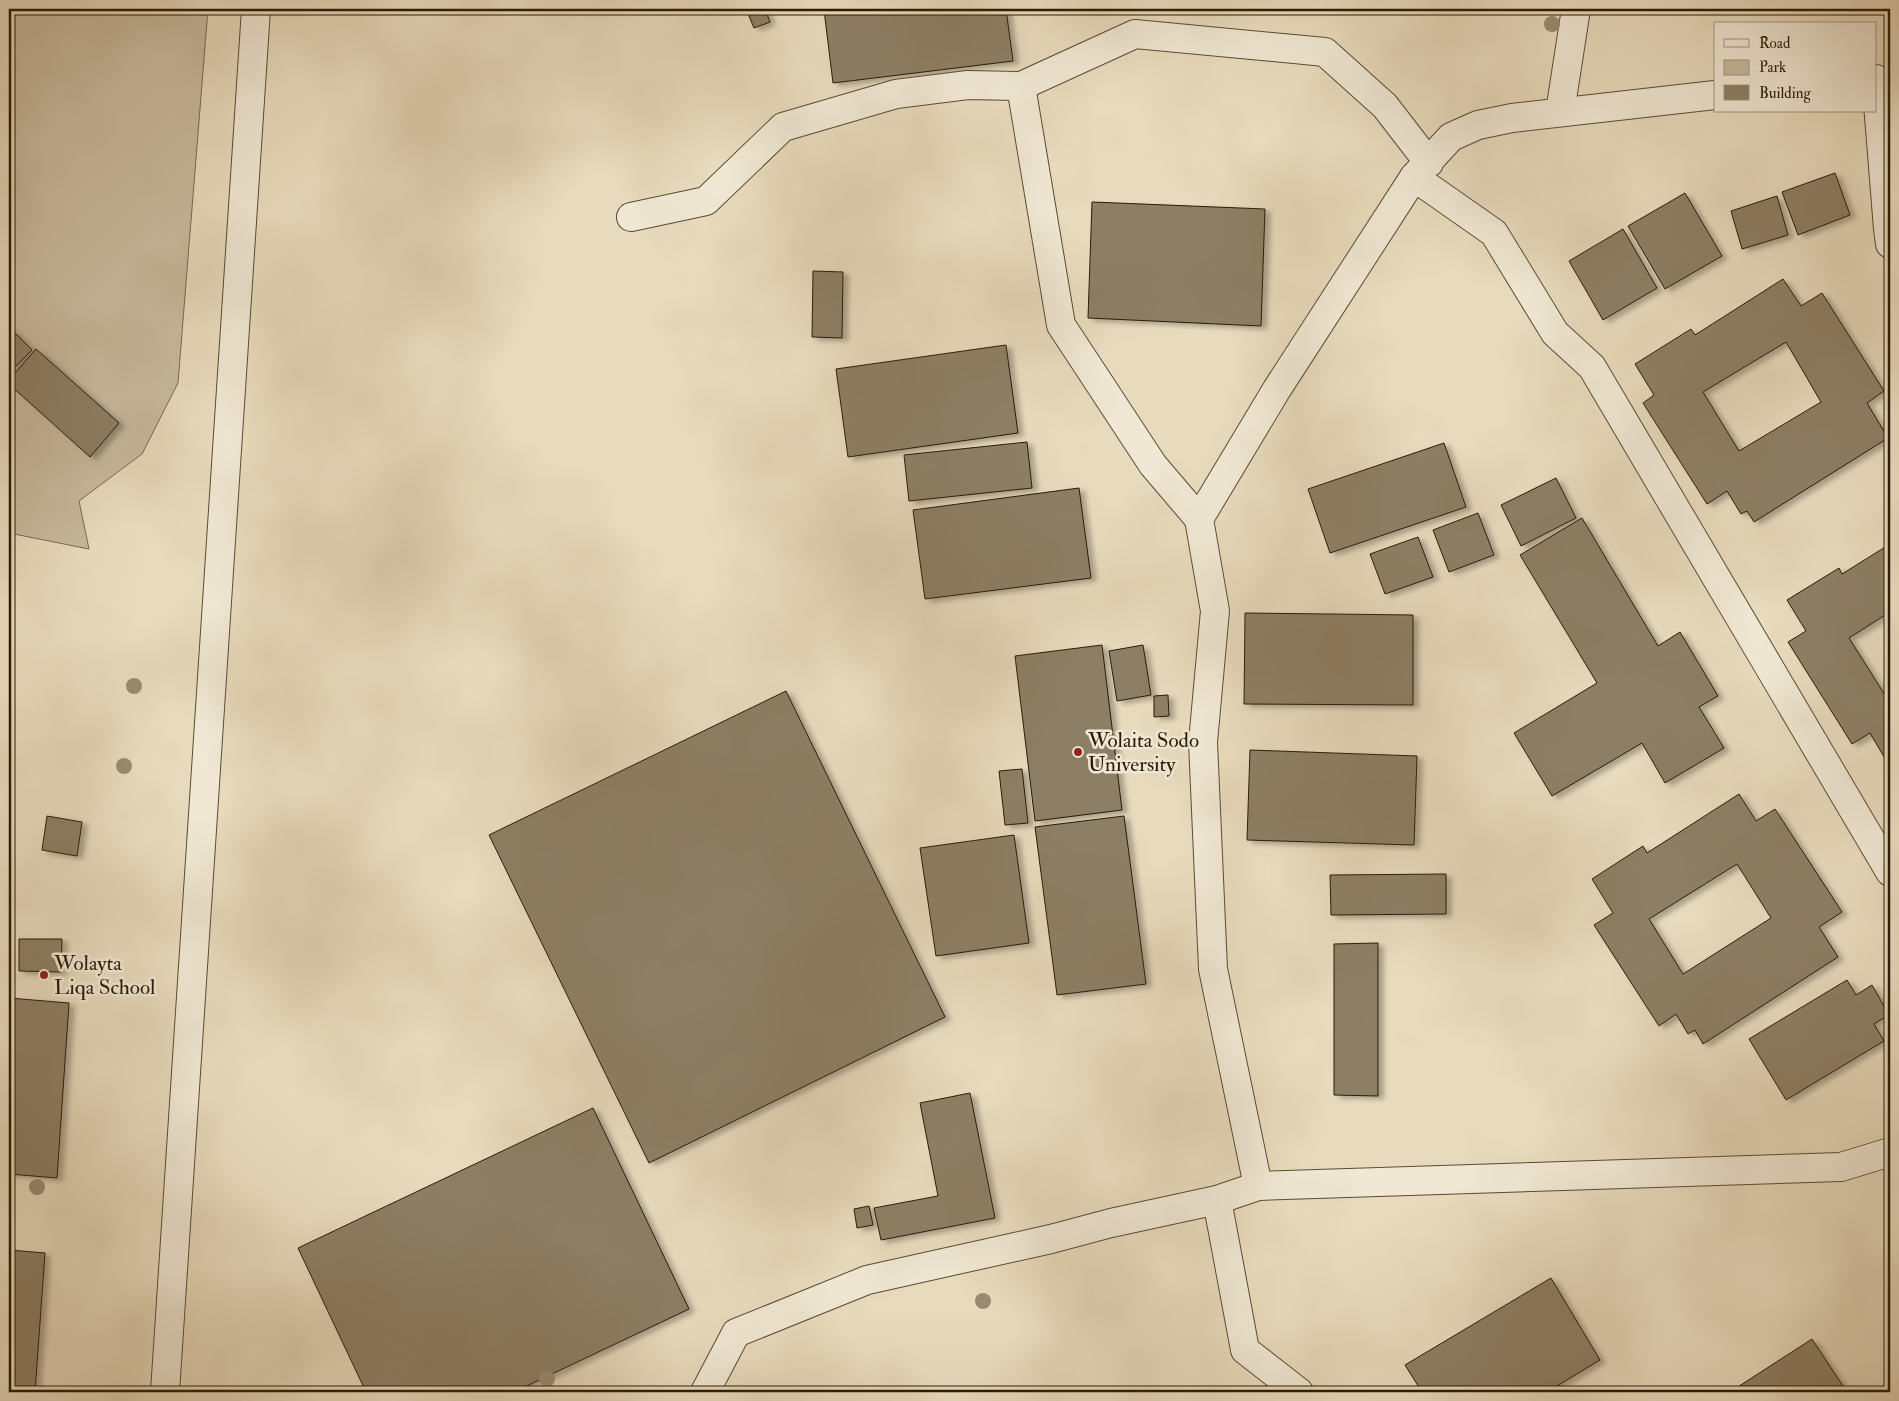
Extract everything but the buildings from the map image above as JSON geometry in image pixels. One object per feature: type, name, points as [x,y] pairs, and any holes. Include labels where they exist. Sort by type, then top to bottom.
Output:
[{"type":"street","points":[[165,1392],[256,9]]},
{"type":"street","points":[[1560,112],[1576,9]]},
{"type":"street","points":[[632,217],[706,201],[783,127],[896,94],[968,84],[1021,86],[1135,34],[1325,52],[1385,106],[1422,170],[1494,233],[1555,333],[1592,367],[1890,872]]},
{"type":"street","points":[[1881,79],[1890,244]]},
{"type":"street","points":[[1021,86],[1061,325],[1153,465],[1199,519],[1215,611],[1203,742],[1213,970],[1258,1186]]},
{"type":"street","points":[[1199,519],[1277,389],[1422,170],[1451,137],[1478,125],[1512,118],[1714,95]]},
{"type":"street","points":[[705,1392],[736,1332],[867,1280],[1217,1200],[1258,1186],[1841,1168],[1890,1152]]},
{"type":"street","points":[[1217,1200],[1245,1350],[1299,1392]]},
{"type":"green space","points":[[9,9],[208,9],[178,383],[142,454],[79,501],[89,549],[9,533]]},
{"type":"place","name":"Wolaita Sodo University","points":[[1078,752]]},
{"type":"place","name":"Wolayta Liqa School","points":[[44,975]]}]
